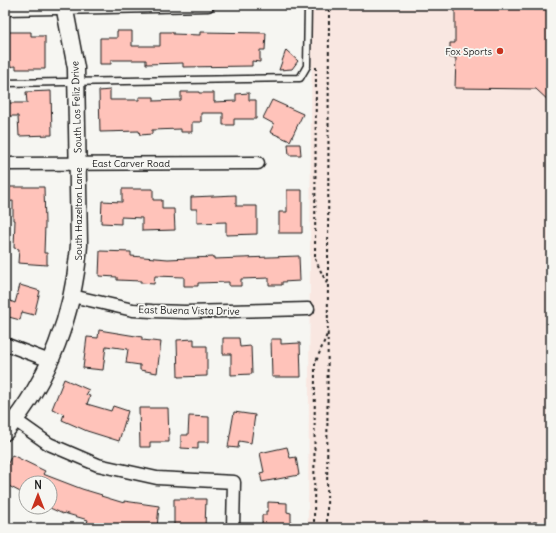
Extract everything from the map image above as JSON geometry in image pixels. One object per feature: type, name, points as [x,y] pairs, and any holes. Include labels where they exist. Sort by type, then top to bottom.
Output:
[{"type":"street","points":[[5,9],[208,5]]},
{"type":"street","name":"South Los Feliz Drive","points":[[65,7],[76,68],[78,163]]},
{"type":"street","name":"East Carver Road","points":[[5,164],[258,162]]},
{"type":"street","name":"South Hazelton Lane","points":[[10,426],[39,383],[50,361],[62,331],[72,296],[77,271],[79,245],[78,163]]},
{"type":"street","name":"East Buena Vista Drive","points":[[72,296],[133,310],[185,312],[308,310]]},
{"type":"street","points":[[5,344],[50,361]]},
{"type":"street","points":[[10,426],[98,465],[157,478],[234,482],[233,528]]},
{"type":"lane","points":[[5,83],[300,78],[307,66],[308,5]]},
{"type":"path","points":[[327,528],[329,5]]},
{"type":"path","points":[[316,64],[315,259],[328,287]]},
{"type":"path","points":[[314,528],[315,364],[328,331]]},
{"type":"shaded area","points":[[312,5],[551,5],[551,528],[308,528]]},
{"type":"building","name":"Fox Sports","points":[[455,5],[551,5],[551,103],[536,89],[455,88],[456,58],[450,58],[450,43],[455,43]]},
{"type":"building","points":[[117,31],[132,31],[132,46],[160,46],[160,32],[200,35],[200,32],[266,33],[265,50],[260,50],[260,62],[252,61],[252,66],[183,67],[183,63],[146,64],[146,60],[111,60],[111,64],[100,64],[100,38],[117,38]]},
{"type":"building","points":[[5,32],[31,32],[31,36],[45,36],[45,69],[16,69],[16,66],[5,67]]},
{"type":"building","points":[[286,50],[298,61],[292,69],[279,70]]},
{"type":"building","points":[[110,90],[110,100],[139,100],[139,97],[154,97],[154,101],[181,100],[181,92],[199,92],[214,93],[214,102],[236,101],[236,94],[249,93],[249,100],[256,100],[256,119],[234,119],[234,125],[223,125],[223,113],[201,113],[201,122],[192,122],[192,132],[181,132],[181,129],[152,130],[152,134],[140,135],[139,131],[100,132],[99,91]]},
{"type":"building","points":[[51,91],[52,135],[19,136],[18,116],[5,116],[5,103],[27,103],[26,92]]},
{"type":"building","points":[[272,100],[303,114],[290,141],[270,132],[274,124],[263,118]]},
{"type":"building","points":[[288,144],[300,144],[301,155],[289,155]]},
{"type":"building","points":[[5,187],[44,187],[44,253],[47,253],[47,265],[18,263],[19,249],[14,248],[15,220],[13,220],[13,201],[5,202]]},
{"type":"building","points":[[122,189],[153,189],[153,200],[162,200],[162,209],[174,209],[175,230],[142,231],[142,218],[121,217],[121,224],[101,223],[102,201],[122,202]]},
{"type":"building","points":[[287,190],[302,190],[302,233],[279,233],[279,212],[287,212]]},
{"type":"building","points":[[236,195],[236,206],[257,206],[257,234],[226,235],[226,222],[197,223],[197,209],[191,209],[191,197]]},
{"type":"building","points":[[100,251],[131,252],[131,256],[168,259],[299,256],[300,281],[282,282],[282,285],[269,285],[269,278],[241,279],[241,286],[229,286],[229,282],[198,283],[198,286],[184,286],[184,277],[155,276],[154,284],[141,283],[141,281],[117,280],[117,277],[99,276]]},
{"type":"building","points":[[20,285],[40,291],[34,315],[22,312],[20,320],[5,316],[5,310],[8,300],[15,303]]},
{"type":"building","points":[[99,330],[142,337],[142,340],[161,342],[157,373],[140,370],[140,365],[126,363],[128,349],[106,346],[103,370],[83,368],[87,337],[98,338]]},
{"type":"building","points":[[223,338],[239,338],[240,347],[251,346],[252,374],[231,375],[231,354],[223,354]]},
{"type":"building","points":[[194,339],[194,346],[207,346],[207,376],[178,377],[177,340]]},
{"type":"building","points":[[271,339],[281,339],[281,344],[300,343],[301,377],[272,377]]},
{"type":"building","points":[[64,379],[89,390],[86,395],[90,396],[87,404],[111,411],[113,406],[128,411],[119,441],[87,431],[62,420],[64,414],[52,409]]},
{"type":"building","points":[[139,408],[168,408],[169,442],[150,442],[150,447],[140,447]]},
{"type":"building","points":[[234,412],[255,415],[251,443],[239,441],[238,448],[228,447]]},
{"type":"building","points":[[189,416],[209,417],[209,442],[198,442],[198,449],[181,448],[181,435],[188,435]]},
{"type":"building","points":[[287,447],[290,458],[296,457],[299,475],[262,482],[260,473],[264,472],[260,453]]},
{"type":"building","points":[[12,455],[45,471],[43,474],[46,475],[18,475],[18,491],[5,484],[5,469]]},
{"type":"building","points":[[58,480],[124,503],[124,501],[159,506],[157,528],[104,528],[87,523],[88,520],[64,513],[58,512]]},
{"type":"building","points":[[174,499],[206,499],[205,528],[174,528]]},
{"type":"building","points":[[268,502],[287,503],[287,512],[291,513],[291,528],[262,528],[262,515],[266,515],[266,511],[268,511]]},
{"type":"place","name":"Fox Sports","points":[[500,51]]}]
